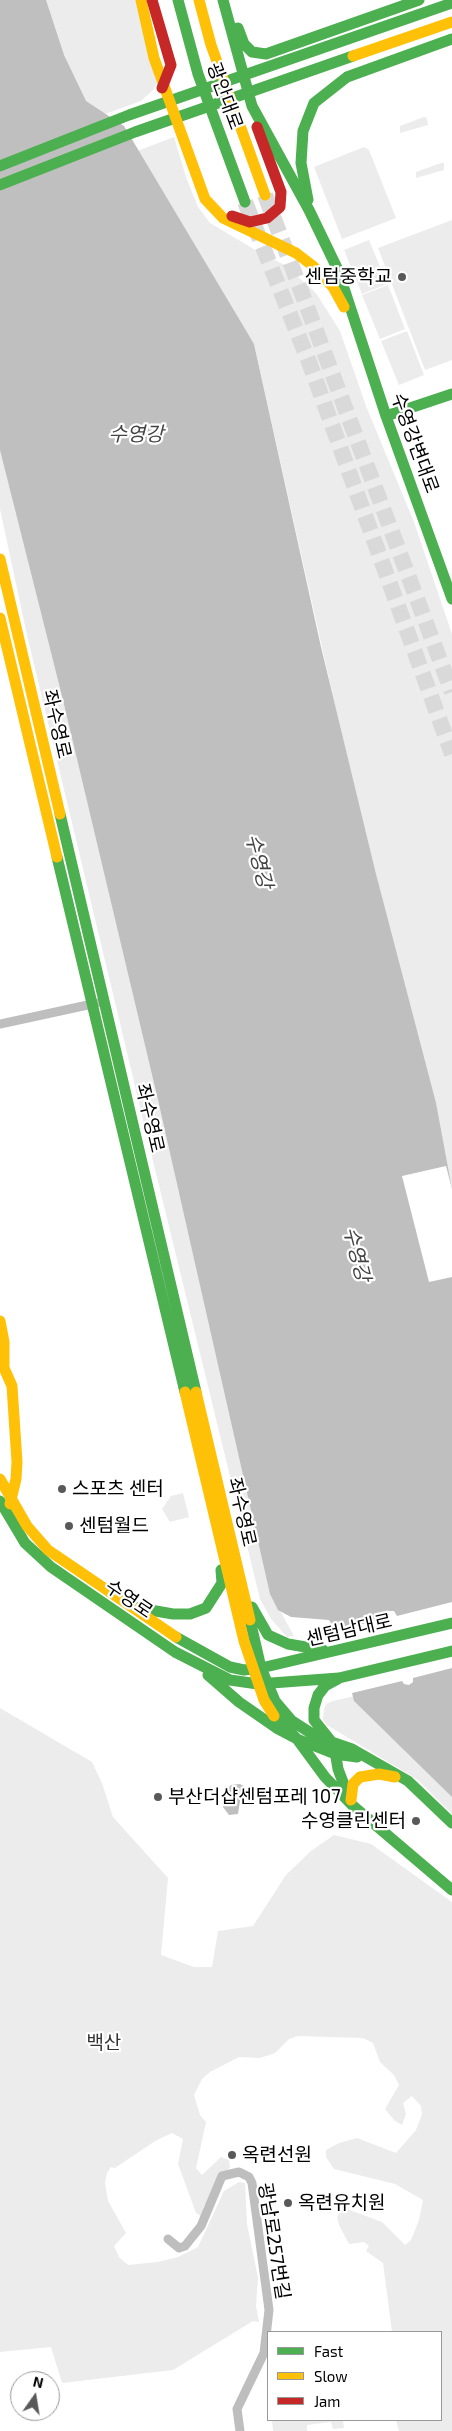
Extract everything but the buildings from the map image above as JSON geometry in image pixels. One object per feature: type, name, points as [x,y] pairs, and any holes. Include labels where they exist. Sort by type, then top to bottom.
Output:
[{"type":"main road","name":"수영강변대로","points":[[141,0],[154,58],[186,154],[205,199],[223,218],[296,253],[313,266],[333,288],[356,328]]},
{"type":"main road","points":[[130,115],[160,94],[171,65],[165,38],[152,0]]},
{"type":"main road","name":"광안대로","points":[[199,0],[211,45],[265,195]]},
{"type":"main road","points":[[205,199],[232,216],[250,222],[267,218],[280,207],[281,192],[259,134],[224,0]]},
{"type":"main road","points":[[224,0],[244,44],[252,52],[266,54],[419,0]]},
{"type":"main road","name":"광안대로","points":[[177,3],[198,74],[245,202]]},
{"type":"main road","points":[[0,166],[130,115],[450,4]]},
{"type":"main road","points":[[0,184],[135,132],[452,22]]},
{"type":"main road","points":[[310,210],[301,162],[303,131],[314,103],[347,77],[452,39]]},
{"type":"main road","points":[[252,106],[310,210]]},
{"type":"main road","name":"수영강변대로","points":[[310,210],[338,270],[386,416],[452,599]]},
{"type":"main road","points":[[386,416],[452,394]]},
{"type":"main road","name":"좌수영로","points":[[0,559],[242,1588],[257,1669]]},
{"type":"main road","name":"좌수영로","points":[[0,618],[223,1555],[262,1684]]},
{"type":"main road","points":[[0,1321],[4,1342],[4,1368],[12,1386],[17,1462],[16,1479],[6,1500]]},
{"type":"main road","name":"수영로","points":[[0,1480],[6,1500],[6,1513],[25,1543],[52,1567],[202,1667],[241,1683],[262,1684]]},
{"type":"main road","name":"수영로","points":[[6,1500],[48,1550],[174,1636],[217,1662],[236,1669],[257,1669]]},
{"type":"main road","points":[[131,1606],[173,1614],[190,1614],[206,1608],[215,1597],[222,1583],[223,1555]]},
{"type":"main road","points":[[242,1588],[254,1614],[268,1635],[303,1648],[333,1652]]},
{"type":"main road","name":"센텀남대로","points":[[257,1669],[452,1623]]},
{"type":"main road","points":[[262,1684],[339,1678],[452,1651]]},
{"type":"main road","points":[[202,1667],[210,1678],[239,1702],[278,1729],[297,1738],[335,1749],[352,1749],[408,1781],[452,1823]]},
{"type":"main road","points":[[339,1678],[326,1686],[318,1696],[314,1708],[314,1720],[335,1749],[338,1769],[352,1805]]},
{"type":"main road","points":[[262,1684],[275,1717],[297,1738],[325,1776],[352,1805],[452,1890]]},
{"type":"main road","points":[[262,1684],[292,1721],[335,1749]]},
{"type":"main road","points":[[352,1805],[350,1794],[353,1784],[360,1777],[379,1774],[408,1781]]},
{"type":"street","points":[[0,1024],[105,1001]]},
{"type":"street","name":"광남로257번길","points":[[168,2239],[179,2248],[185,2246],[201,2226],[222,2176],[239,2172],[249,2177],[252,2183],[269,2310],[264,2353],[237,2410],[240,2431]]},
{"type":"green space","points":[[0,0],[136,0],[158,81],[153,90],[141,101],[0,152]]},
{"type":"green space","points":[[424,117],[427,118],[428,125],[400,133],[400,126]]},
{"type":"green space","points":[[174,137],[186,177],[198,207],[210,223],[262,254],[285,265],[316,293],[340,331],[366,406],[414,522],[452,634],[452,1189],[334,701],[254,344],[132,153]]},
{"type":"green space","points":[[364,147],[369,150],[396,218],[342,239],[314,167]]},
{"type":"green space","points":[[444,163],[444,170],[416,178],[416,172]]},
{"type":"green space","points":[[452,220],[452,360],[425,370],[378,248]]},
{"type":"green space","points":[[369,240],[387,284],[362,294],[344,250]]},
{"type":"green space","points":[[388,285],[405,329],[380,339],[362,295]]},
{"type":"green space","points":[[407,331],[424,375],[399,385],[381,341]]},
{"type":"green space","points":[[0,427],[276,1603],[294,1636],[287,1637],[271,1619],[260,1599],[152,1157],[27,635],[0,509]]},
{"type":"green space","points":[[183,1493],[189,1517],[170,1522],[162,1509],[171,1496]]},
{"type":"green space","points":[[363,1694],[452,1782],[452,1814],[418,1780],[327,1725],[323,1720],[326,1704]]},
{"type":"green space","name":"백산","points":[[0,1708],[92,1762],[102,1783],[113,1817],[168,1878],[161,1955],[194,1967],[212,1967],[218,1931],[253,1926],[286,1875],[311,1851],[334,1835],[371,1844],[452,1902],[452,2431],[399,2431],[396,2421],[442,2421],[442,2331],[392,2331],[383,2263],[366,2251],[369,2246],[364,2242],[349,2244],[337,2217],[341,2211],[347,2209],[382,2222],[405,2245],[411,2240],[419,2220],[423,2200],[395,2184],[334,2169],[326,2157],[326,2150],[339,2143],[357,2138],[396,2153],[416,2130],[422,2114],[421,2106],[412,2096],[403,2103],[406,2114],[402,2125],[395,2121],[385,2109],[399,2085],[394,2075],[380,2062],[373,2043],[363,2038],[298,2036],[289,2039],[275,2053],[260,2058],[239,2057],[210,2072],[202,2079],[194,2095],[200,2115],[206,2122],[196,2168],[202,2175],[221,2157],[229,2160],[230,2167],[204,2206],[201,2216],[196,2213],[178,2164],[183,2139],[172,2133],[155,2141],[115,2168],[111,2167],[107,2173],[105,2183],[108,2201],[126,2233],[114,2246],[119,2257],[128,2265],[158,2262],[178,2257],[198,2247],[224,2191],[239,2182],[245,2183],[247,2224],[258,2278],[256,2306],[259,2322],[253,2321],[173,2370],[62,2383],[60,2371],[58,2371],[51,2347],[0,2352]]},
{"type":"green space","points":[[272,2421],[343,2421],[344,2428],[333,2429],[331,2422],[307,2425],[307,2431],[273,2431]]},
{"type":"water","name":"수영강","points":[[0,0],[46,0],[64,55],[86,101],[124,126],[254,344],[321,647],[376,874],[436,1103],[452,1189],[452,1797],[354,1701],[337,1632],[329,1620],[291,1617],[278,1610],[270,1594],[158,1100],[63,700],[0,450]]},
{"type":"water","points":[[240,1784],[247,1788],[247,1795],[240,1801],[238,1814],[229,1815],[223,1807],[223,1793],[231,1785]]},
{"type":"pier","points":[[446,1166],[452,1189],[452,1277],[429,1282],[402,1176]]},
{"type":"pier","points":[[452,1602],[452,1668],[413,1678],[413,1682],[409,1685],[404,1684],[402,1681],[348,1694],[334,1631],[386,1618],[388,1611],[394,1611],[397,1616]]},
{"type":"tunnel","points":[[265,195],[452,692]]},
{"type":"tunnel","points":[[245,202],[309,362],[452,754]]},
{"type":"traffic: fast","points":[[178,0],[198,74],[245,202]]},
{"type":"traffic: fast","points":[[223,0],[252,106],[309,210],[338,270],[386,416],[452,599]]},
{"type":"traffic: fast","points":[[238,28],[244,44],[252,52],[266,54],[419,0]]},
{"type":"traffic: fast","points":[[0,166],[129,115],[452,3]]},
{"type":"traffic: fast","points":[[308,200],[301,163],[303,131],[314,103],[347,77],[452,39]]},
{"type":"traffic: fast","points":[[0,185],[135,132],[353,56]]},
{"type":"traffic: fast","points":[[386,416],[452,394]]},
{"type":"traffic: fast","points":[[60,814],[196,1392]]},
{"type":"traffic: fast","points":[[57,857],[185,1392]]},
{"type":"traffic: fast","points":[[0,1501],[25,1543],[51,1567],[175,1652],[230,1680],[258,1684],[339,1678],[452,1651]]},
{"type":"traffic: fast","points":[[133,1607],[173,1614],[190,1614],[206,1608],[222,1583],[221,1570]]},
{"type":"traffic: fast","points":[[252,1607],[268,1635],[288,1644],[323,1650]]},
{"type":"traffic: fast","points":[[250,1620],[261,1668],[275,1701],[292,1721],[317,1737],[352,1749],[408,1781],[452,1823]]},
{"type":"traffic: fast","points":[[176,1637],[230,1667],[244,1670],[261,1668],[452,1623]]},
{"type":"traffic: fast","points":[[208,1675],[239,1702],[278,1729],[297,1739],[325,1777],[352,1805],[452,1890]]},
{"type":"traffic: fast","points":[[338,1679],[325,1686],[318,1695],[314,1708],[314,1720],[334,1745],[338,1769],[349,1798]]},
{"type":"traffic: fast","points":[[274,1716],[297,1739],[335,1754],[357,1757]]},
{"type":"traffic: slow","points":[[141,0],[154,58],[205,199],[223,218],[296,253],[313,266],[333,287],[344,307]]},
{"type":"traffic: slow","points":[[199,0],[211,45],[265,195]]},
{"type":"traffic: slow","points":[[353,56],[452,22]]},
{"type":"traffic: slow","points":[[0,559],[60,814]]},
{"type":"traffic: slow","points":[[0,618],[57,857]]},
{"type":"traffic: slow","points":[[0,1321],[4,1342],[4,1368],[12,1386],[17,1462],[16,1479],[10,1504]]},
{"type":"traffic: slow","points":[[185,1392],[244,1641],[264,1700],[274,1716]]},
{"type":"traffic: slow","points":[[196,1392],[250,1620]]},
{"type":"traffic: slow","points":[[0,1479],[27,1526],[48,1550],[176,1637]]},
{"type":"traffic: slow","points":[[351,1800],[353,1784],[360,1777],[379,1774],[395,1777]]},
{"type":"traffic: jam","points":[[152,0],[171,65],[162,88]]},
{"type":"traffic: jam","points":[[232,216],[250,222],[267,218],[280,207],[281,192],[257,127]]},
{"type":"place","name":"센텀중학교","points":[[402,277]]},
{"type":"place","name":"스포츠 센터","points":[[62,1489]]},
{"type":"place","name":"센텀월드","points":[[69,1526]]},
{"type":"place","name":"부산더샵센텀포레 107","points":[[158,1797]]},
{"type":"place","name":"수영클린센터","points":[[416,1821]]},
{"type":"place","name":"옥련선원","points":[[232,2155]]},
{"type":"place","name":"옥련유치원","points":[[288,2203]]}]
